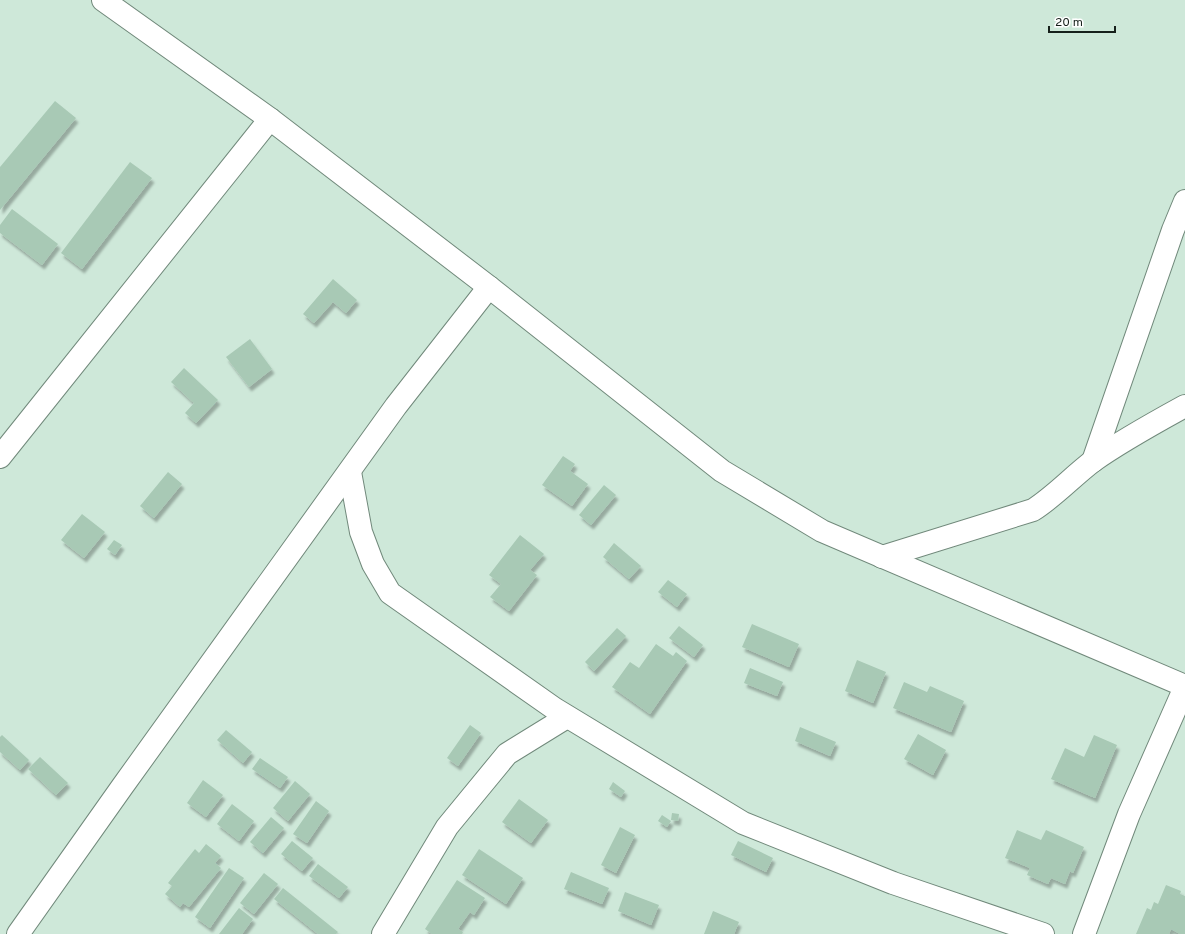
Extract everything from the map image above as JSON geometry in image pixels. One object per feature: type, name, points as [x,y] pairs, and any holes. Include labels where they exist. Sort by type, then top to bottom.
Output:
[{"type":"street","points":[[103,0],[270,119],[489,287],[722,471],[822,531],[1185,687],[1129,814],[1084,934]]},
{"type":"street","points":[[0,457],[270,119]]},
{"type":"street","points":[[1093,461],[1173,230],[1185,201]]},
{"type":"street","points":[[18,934],[126,780],[350,472],[396,406],[489,287]]},
{"type":"street","points":[[882,557],[1033,510],[1045,502],[1093,461],[1160,419],[1185,406]]},
{"type":"street","points":[[350,472],[361,532],[372,564],[390,593],[567,717],[743,823],[893,884],[1042,934]]},
{"type":"street","points":[[383,934],[447,827],[507,754],[567,717]]},
{"type":"building","points":[[55,101],[76,118],[0,210],[0,167]]},
{"type":"building","points":[[130,162],[152,178],[82,269],[61,253]]},
{"type":"building","points":[[12,209],[58,244],[42,265],[0,233],[0,225]]},
{"type":"building","points":[[333,279],[357,300],[346,313],[333,302],[314,323],[303,314]]},
{"type":"building","points":[[250,339],[272,369],[249,387],[226,357]]},
{"type":"building","points":[[184,368],[218,400],[196,423],[185,413],[194,403],[171,382]]},
{"type":"building","points":[[563,456],[575,464],[570,471],[588,484],[572,506],[542,485]]},
{"type":"building","points":[[168,472],[182,484],[154,518],[140,506]]},
{"type":"building","points":[[604,485],[616,495],[591,525],[579,515]]},
{"type":"building","points":[[82,514],[105,532],[84,558],[61,540]]},
{"type":"building","points":[[520,535],[544,554],[530,570],[537,575],[509,611],[490,597],[501,584],[489,575]]},
{"type":"building","points":[[114,540],[122,545],[115,555],[107,549]]},
{"type":"building","points":[[614,543],[641,566],[629,579],[603,557]]},
{"type":"building","points":[[668,580],[687,594],[677,607],[658,592]]},
{"type":"building","points":[[752,624],[799,644],[789,667],[742,647]]},
{"type":"building","points":[[679,626],[703,645],[694,657],[669,638]]},
{"type":"building","points":[[617,628],[626,636],[594,671],[585,662]]},
{"type":"building","points":[[656,644],[673,656],[676,652],[687,661],[650,714],[612,687],[630,662],[639,668]]},
{"type":"building","points":[[857,660],[886,672],[873,703],[845,691]]},
{"type":"building","points":[[750,668],[783,682],[777,696],[744,683]]},
{"type":"building","points":[[904,682],[927,692],[930,686],[964,701],[951,732],[893,708]]},
{"type":"building","points":[[470,725],[481,733],[458,766],[447,758]]},
{"type":"building","points":[[800,727],[836,742],[830,756],[795,741]]},
{"type":"building","points":[[226,730],[252,752],[243,763],[217,740]]},
{"type":"building","points":[[918,734],[946,750],[933,775],[904,759]]},
{"type":"building","points":[[2,735],[29,760],[20,770],[0,752],[0,737]]},
{"type":"building","points":[[1094,735],[1117,745],[1095,798],[1051,779],[1065,748],[1084,757]]},
{"type":"building","points":[[40,757],[68,783],[56,795],[28,769]]},
{"type":"building","points":[[260,758],[288,777],[280,788],[252,769]]},
{"type":"building","points":[[203,780],[223,795],[206,817],[187,803]]},
{"type":"building","points":[[295,781],[310,794],[288,821],[273,808]]},
{"type":"building","points":[[613,782],[625,791],[621,797],[609,789]]},
{"type":"building","points":[[519,799],[548,820],[531,843],[502,822]]},
{"type":"building","points":[[316,801],[329,811],[307,843],[293,834]]},
{"type":"building","points":[[232,804],[254,821],[239,841],[217,824]]},
{"type":"building","points":[[672,813],[679,814],[678,821],[671,820]]},
{"type":"building","points":[[662,815],[671,821],[667,827],[658,821]]},
{"type":"building","points":[[271,817],[284,828],[263,853],[250,842]]},
{"type":"building","points":[[620,827],[635,835],[616,873],[601,865]]},
{"type":"building","points":[[1017,830],[1041,840],[1046,830],[1084,847],[1073,873],[1070,871],[1065,884],[1051,878],[1048,884],[1027,875],[1030,868],[1005,858]]},
{"type":"building","points":[[292,841],[313,858],[302,871],[281,854]]},
{"type":"building","points":[[738,841],[773,858],[766,872],[731,855]]},
{"type":"building","points":[[206,844],[221,856],[215,863],[221,868],[189,907],[183,903],[180,907],[165,894],[172,886],[168,883],[195,849],[199,853]]},
{"type":"building","points":[[479,849],[523,878],[506,904],[462,875]]},
{"type":"building","points":[[318,864],[348,887],[339,898],[309,876]]},
{"type":"building","points":[[229,868],[244,878],[210,928],[195,917]]},
{"type":"building","points":[[571,872],[609,888],[602,904],[564,889]]},
{"type":"building","points":[[264,873],[278,884],[254,914],[240,903]]},
{"type":"building","points":[[457,880],[485,898],[474,915],[470,912],[458,929],[463,932],[462,934],[432,934],[425,929]]},
{"type":"building","points":[[1166,885],[1181,891],[1180,894],[1185,896],[1185,934],[1180,934],[1171,929],[1169,934],[1136,934],[1147,908],[1151,910],[1154,902],[1158,904]]},
{"type":"building","points":[[283,888],[338,932],[336,934],[318,934],[274,899]]},
{"type":"building","points":[[625,892],[659,905],[651,925],[618,911]]},
{"type":"building","points":[[239,908],[253,919],[242,934],[219,934]]},
{"type":"building","points":[[713,911],[739,922],[734,934],[704,934]]}]
